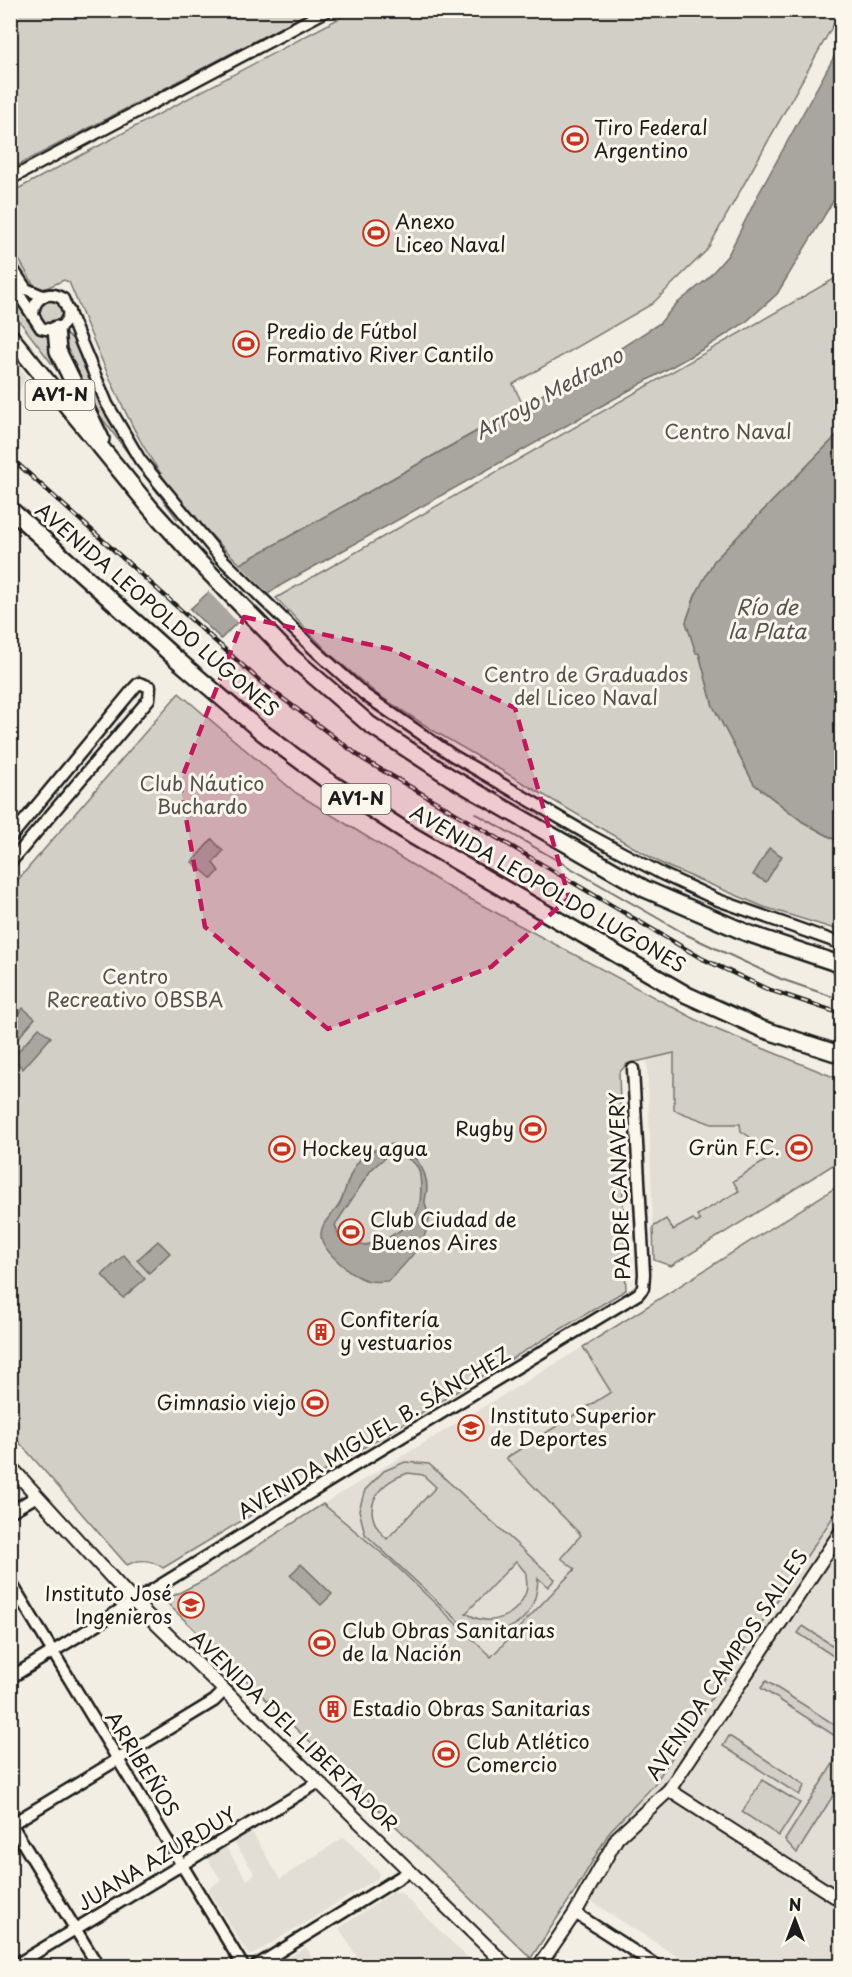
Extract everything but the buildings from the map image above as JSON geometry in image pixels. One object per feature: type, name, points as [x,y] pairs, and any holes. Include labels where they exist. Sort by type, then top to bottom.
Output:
[{"type":"highway","points":[[58,328],[58,351],[91,413],[108,455]]},
{"type":"highway","name":"AV1-N","points":[[10,336],[152,510],[252,617],[293,658],[351,710],[406,750],[450,777],[645,889],[747,933],[842,965]]},
{"type":"highway","name":"AVENIDA LEOPOLDO LUGONES","points":[[10,509],[263,733],[325,779],[413,836],[687,995],[762,1029],[842,1055]]},
{"type":"main road","name":"AVENIDA DEL LIBERTADOR","points":[[10,1466],[134,1602],[503,1962]]},
{"type":"main road","name":"AVENIDA CAMPOS SALLES","points":[[539,1966],[575,1913],[616,1838],[669,1790],[842,1530]]},
{"type":"main road","points":[[669,1790],[842,1901]]},
{"type":"street","points":[[10,179],[328,10]]},
{"type":"street","points":[[10,265],[26,289],[43,296],[58,296],[63,299],[125,438],[189,522],[266,603],[365,695],[461,760],[589,836],[688,887],[760,916],[842,944]]},
{"type":"street","points":[[10,281],[41,328],[58,328],[71,332],[80,340]]},
{"type":"street","points":[[33,316],[37,301],[43,296]]},
{"type":"street","points":[[58,328],[68,318],[69,311]]},
{"type":"street","points":[[10,838],[135,687],[139,683],[146,683],[150,687],[149,699],[12,858]]},
{"type":"street","name":"PADRE CANAVERY","points":[[633,1069],[644,1274],[643,1288],[634,1298]]},
{"type":"street","name":"AVENIDA MIGUEL B. SÁNCHEZ","points":[[10,1678],[352,1467],[634,1298]]},
{"type":"street","points":[[10,1512],[37,1496]]},
{"type":"street","name":"ARRIBEÑOS","points":[[10,1581],[243,1966]]},
{"type":"street","points":[[98,1966],[11,1824],[214,1701],[225,1690]]},
{"type":"street","name":"JUANA AZURDUY","points":[[14,1966],[319,1782]]},
{"type":"street","points":[[256,1966],[410,1871]]},
{"type":"street","points":[[575,1913],[657,1966]]},
{"type":"street","points":[[487,1966],[503,1962]]},
{"type":"highlighted area","points":[[244,617],[390,649],[515,708],[569,898],[491,967],[328,1029],[205,927],[180,783]]},
{"type":"shaded area","points":[[11,358],[26,376],[11,411]]},
{"type":"shaded area","points":[[674,1053],[712,1124],[740,1123],[741,1131],[750,1137],[765,1161],[734,1181],[739,1191],[729,1200],[727,1198],[698,1216],[700,1220],[696,1223],[693,1219],[673,1231],[666,1219],[653,1227],[647,1059]]},
{"type":"shaded area","points":[[583,1347],[612,1392],[506,1458],[581,1535],[575,1569],[491,1658],[390,1560],[323,1504]]},
{"type":"shaded area","points":[[841,1505],[841,1966],[692,1966],[575,1891],[610,1831],[653,1786]]},
{"type":"shaded area","points":[[252,1832],[280,1879],[344,1837],[379,1872],[378,1878],[252,1955],[248,1954],[208,1889],[221,1880],[207,1858],[226,1847],[247,1880],[255,1874],[234,1842]]},
{"type":"shaded area","points":[[392,1893],[401,1893],[470,1960],[470,1966],[363,1966],[339,1928]]},
{"type":"shaded area","points":[[306,1947],[317,1966],[274,1966]]},
{"type":"green space","points":[[11,10],[312,10],[312,11],[11,169]]},
{"type":"green space","points":[[353,11],[841,11],[707,250],[652,304],[513,384],[523,405],[240,564],[186,507],[151,459],[121,403],[69,282],[64,280],[44,289],[35,287],[11,246],[10,193]]},
{"type":"green space","points":[[841,275],[841,431],[714,561],[695,596],[686,622],[696,652],[699,653],[713,706],[754,784],[803,822],[841,843],[841,931],[764,907],[664,865],[434,731],[378,695],[330,654],[276,598]]},
{"type":"green space","points":[[10,288],[36,330],[50,335],[68,385],[11,310]]},
{"type":"green space","points":[[50,300],[59,304],[63,313],[59,322],[50,326],[41,322],[37,313],[41,304]]},
{"type":"green space","points":[[62,333],[74,339],[104,410],[120,439],[178,520],[92,405],[58,336]]},
{"type":"green space","name":"Club Ciudad de Buenos Aires","points":[[179,693],[296,793],[448,887],[708,1026],[841,1080],[841,1160],[671,1266],[654,1260],[653,1227],[666,1219],[673,1230],[693,1219],[696,1223],[700,1221],[697,1215],[739,1191],[733,1181],[765,1161],[750,1137],[741,1131],[740,1124],[712,1124],[674,1110],[674,1053],[627,1064],[619,1073],[626,1290],[163,1568],[145,1560],[127,1565],[11,1433],[10,889]]},
{"type":"green space","points":[[841,1184],[841,1505],[653,1786],[610,1831],[575,1891],[531,1958],[168,1604],[169,1598],[206,1579],[323,1504],[390,1560],[491,1657],[575,1569],[561,1558],[581,1535],[506,1458],[611,1392],[583,1347]]},
{"type":"green space","points":[[405,1462],[429,1464],[555,1579],[548,1587],[538,1578],[532,1606],[526,1616],[508,1628],[496,1631],[468,1630],[365,1534],[359,1510],[365,1490],[384,1471]],"holes":[[[408,1473],[423,1475],[436,1487],[387,1539],[378,1529],[373,1518],[374,1500],[387,1484]],[[516,1561],[526,1573],[527,1585],[526,1592],[516,1608],[509,1614],[492,1620],[484,1620],[466,1613]]]},
{"type":"green space","points":[[803,1626],[841,1651],[841,1661],[798,1633]]},
{"type":"green space","points":[[766,1681],[840,1728],[835,1736],[761,1688]]},
{"type":"green space","points":[[729,1736],[805,1785],[799,1795],[723,1746]]},
{"type":"green space","points":[[841,1751],[841,1783],[797,1853],[785,1840]]},
{"type":"green space","points":[[762,1780],[800,1803],[779,1836],[742,1812]]},
{"type":"water","name":"Arroyo Medrano","points":[[841,44],[841,188],[777,294],[746,322],[705,348],[283,584],[258,601],[221,639],[190,609],[240,564],[590,368],[660,323],[675,305],[706,280],[728,255],[758,195]]},
{"type":"water","name":"Río de la Plata","points":[[841,431],[841,843],[803,822],[754,784],[713,706],[699,653],[696,653],[686,622],[695,596],[714,561]]},
{"type":"water","points":[[212,839],[223,851],[213,863],[219,871],[212,879],[192,862]]},
{"type":"water","points":[[769,848],[782,856],[766,882],[753,875]]},
{"type":"water","points":[[23,1008],[35,1018],[11,1047],[11,1024]]},
{"type":"water","points":[[39,1028],[51,1037],[23,1069],[12,1058]]},
{"type":"water","points":[[393,1144],[406,1150],[417,1161],[426,1181],[425,1202],[429,1220],[424,1237],[401,1268],[388,1281],[369,1281],[355,1275],[340,1263],[327,1249],[321,1236],[323,1225],[339,1206],[352,1171],[363,1157]],"holes":[[[390,1153],[409,1159],[418,1168],[421,1192],[418,1210],[405,1227],[381,1241],[364,1245],[349,1243],[339,1237],[335,1225],[371,1170]]]},
{"type":"water","points":[[158,1241],[170,1253],[149,1273],[137,1260]]},
{"type":"water","points":[[124,1255],[145,1279],[123,1298],[102,1275]]},
{"type":"water","points":[[301,1564],[332,1594],[321,1605],[290,1575]]},
{"type":"pier","points":[[237,562],[271,596],[240,625],[206,589]]},
{"type":"waterway","points":[[475,813],[687,935],[781,979],[842,1000]]},
{"type":"railway","points":[[10,457],[261,682],[363,759],[701,958],[767,989],[842,1014]]},
{"type":"place","name":"Tiro Federal Argentino","points":[[575,139]]},
{"type":"place","name":"Anexo Liceo Naval","points":[[376,233]]},
{"type":"place","name":"Predio de Fútbol Formativo River Cantilo","points":[[246,344]]},
{"type":"place","name":"Rugby","points":[[533,1129]]},
{"type":"place","name":"Grün F.C.","points":[[799,1148]]},
{"type":"place","name":"Hockey agua","points":[[282,1149]]},
{"type":"place","name":"Club Ciudad de Buenos Aires","points":[[351,1232]]},
{"type":"place","name":"Confitería y vestuarios","points":[[321,1332]]},
{"type":"place","name":"Gimnasio viejo","points":[[315,1403]]},
{"type":"place","name":"Instituto Superior de Deportes","points":[[471,1428]]},
{"type":"place","name":"Instituto José Ingenieros","points":[[191,1605]]},
{"type":"place","name":"Club Obras Sanitarias de la Nación","points":[[322,1643]]},
{"type":"place","name":"Estadio Obras Sanitarias","points":[[333,1709]]},
{"type":"place","name":"Club Atlético Comercio","points":[[446,1754]]},
{"type":"park label","name":"Centro Naval","points":[[728,432]]},
{"type":"park label","name":"Centro de Graduados del Liceo Naval","points":[[586,686]]},
{"type":"park label","name":"Club Náutico Buchardo","points":[[202,796]]},
{"type":"park label","name":"Centro Recreativo OBSBA","points":[[135,988]]}]
